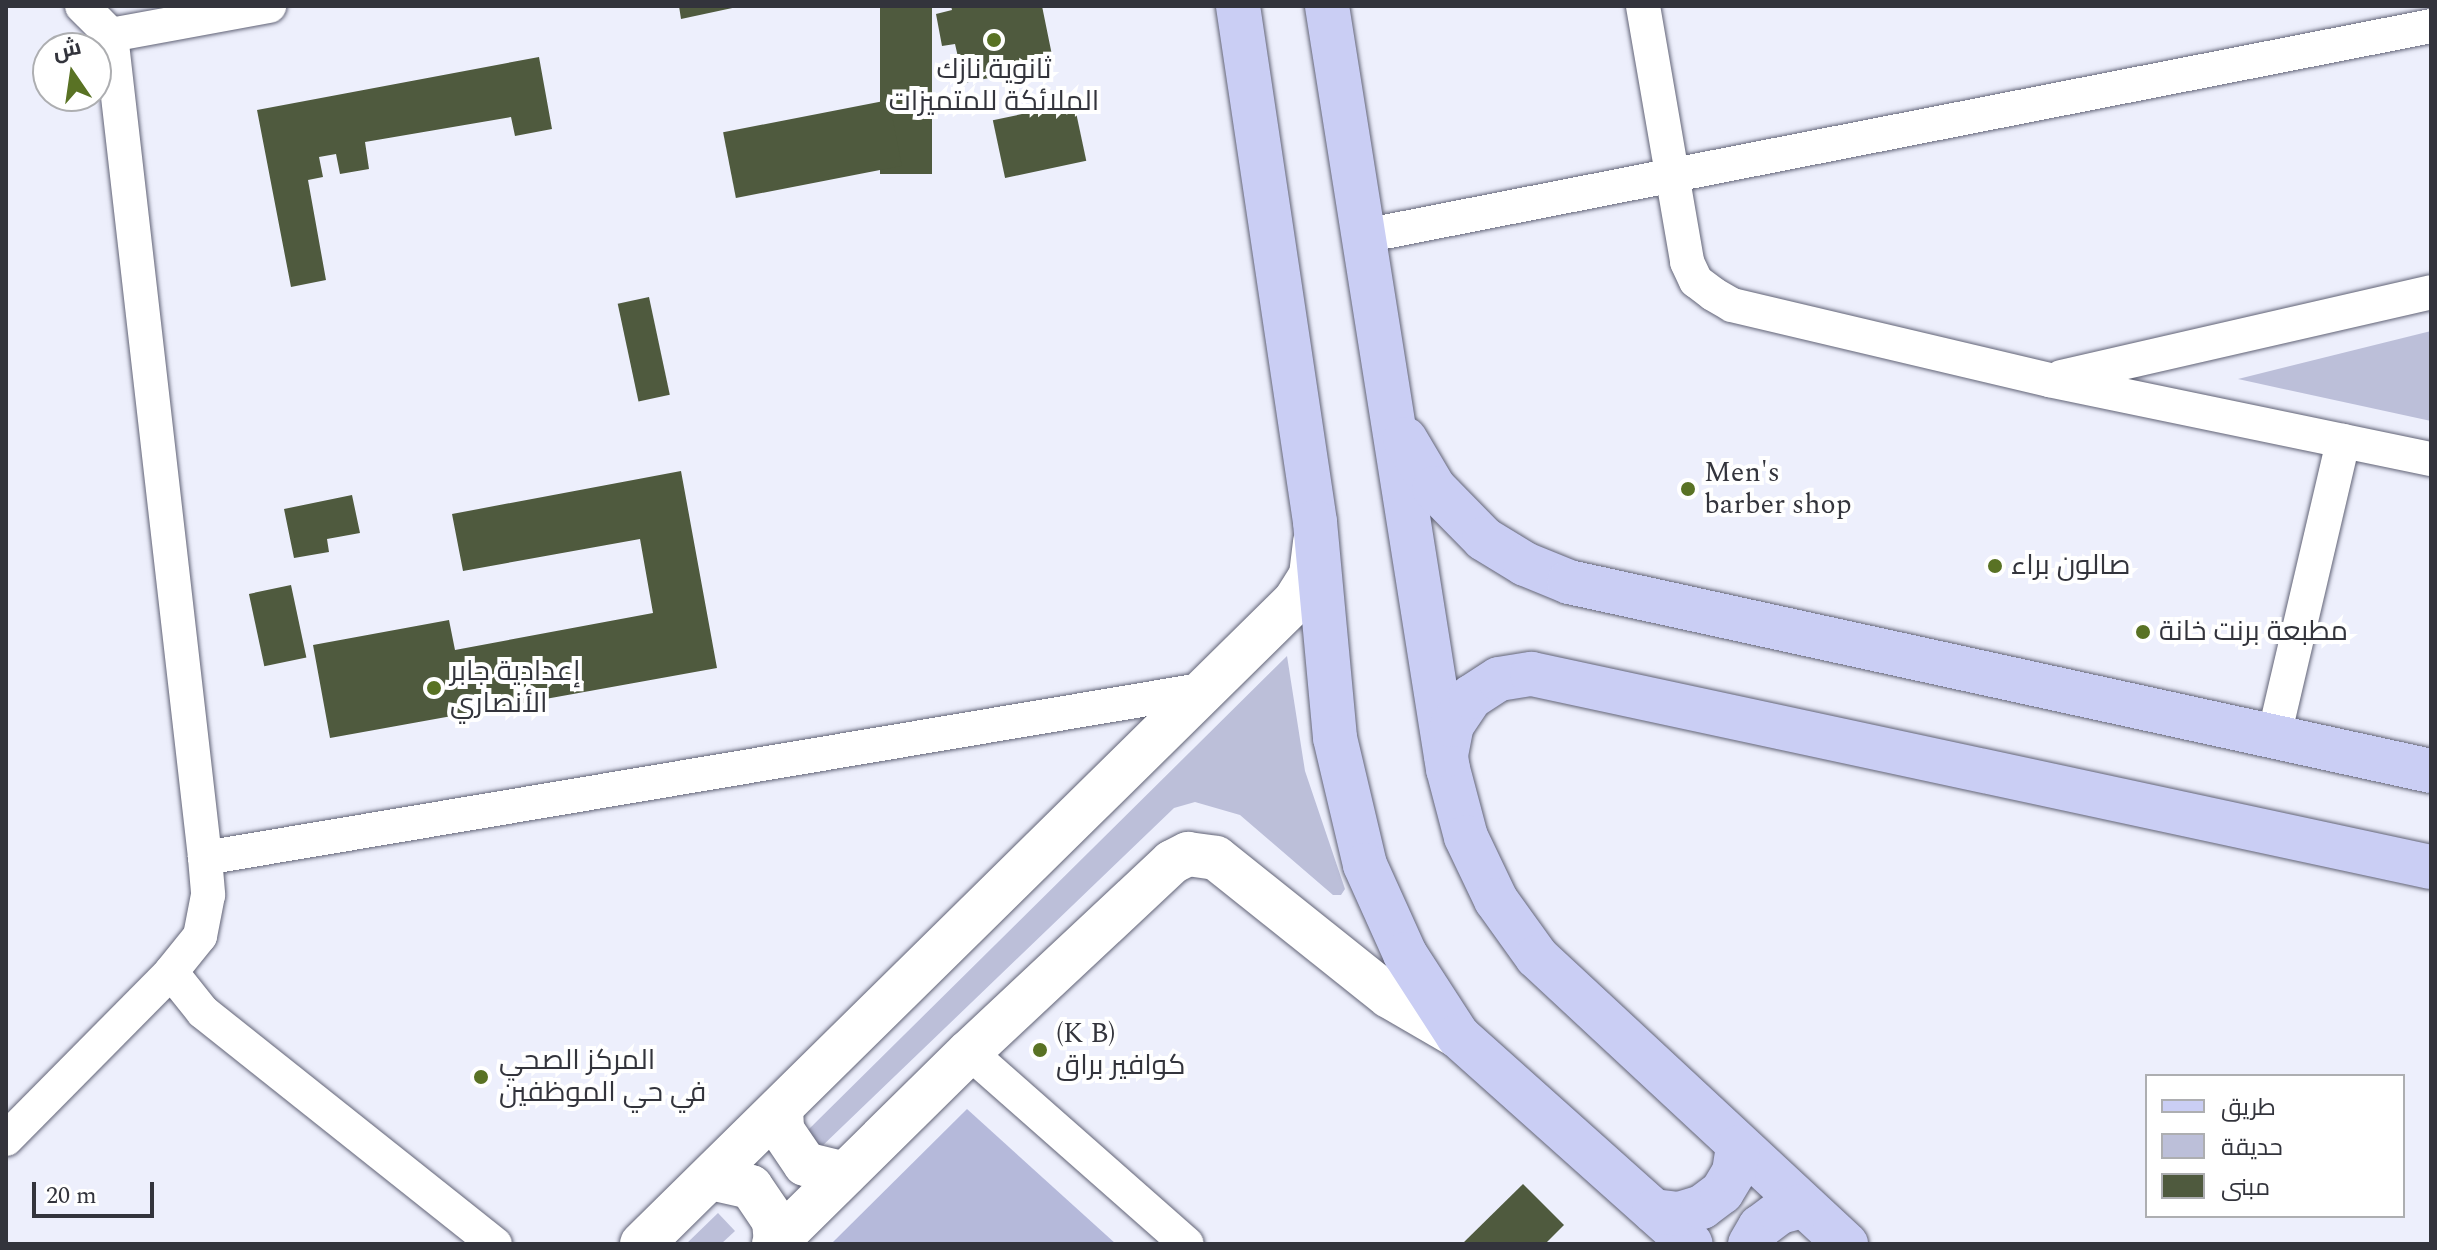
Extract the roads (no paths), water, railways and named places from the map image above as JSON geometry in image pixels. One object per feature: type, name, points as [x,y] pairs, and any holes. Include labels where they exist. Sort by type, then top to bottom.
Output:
[{"type":"main road","points":[[1238,6],[1315,522],[1335,738],[1355,833],[1390,925],[1458,1036]]},
{"type":"main road","points":[[1327,6],[1448,769],[1466,837],[1515,930],[1610,1030],[1846,1244]]},
{"type":"main road","points":[[1391,403],[1409,448],[1449,506],[1484,539],[1547,574],[2431,771]]},
{"type":"main road","points":[[642,1244],[1301,594],[1314,565],[1315,522]]},
{"type":"main road","points":[[1448,769],[1449,735],[1471,697],[1499,679],[1532,674],[2431,867]]},
{"type":"main road","points":[[775,1243],[969,1052],[1172,862],[1198,853],[1216,858],[1389,996],[1458,1036],[1691,1244]]},
{"type":"main road","points":[[781,1109],[782,1130],[805,1164],[845,1174]]},
{"type":"main road","points":[[1654,1211],[1679,1214],[1702,1207],[1722,1192],[1734,1172],[1738,1147]]},
{"type":"main road","points":[[711,1178],[751,1187],[774,1221],[775,1243]]},
{"type":"main road","points":[[1750,1244],[1760,1227],[1780,1212],[1803,1206]]},
{"type":"street","points":[[82,6],[108,32]]},
{"type":"street","points":[[112,35],[269,6]]},
{"type":"street","points":[[1643,6],[1691,272],[1696,281],[1732,305],[2049,380],[2431,459]]},
{"type":"street","points":[[1364,236],[2431,26]]},
{"type":"street","points":[[6,1139],[171,972],[200,936],[208,895],[112,44]]},
{"type":"street","points":[[2049,380],[2431,292]]},
{"type":"street","points":[[2274,736],[2343,441]]},
{"type":"street","points":[[205,858],[1206,689]]},
{"type":"street","points":[[171,972],[203,1012],[495,1244]]},
{"type":"street","points":[[969,1052],[1187,1244]]},
{"type":"place","name":"ثانوية نازك الملائكة للمتميزات","points":[[994,40]]},
{"type":"place","name":"Men's barber shop","points":[[1688,489]]},
{"type":"place","name":"صالون براء","points":[[1995,566]]},
{"type":"place","name":"مطبعة برنت خانة","points":[[2143,632]]},
{"type":"place","name":"إعدادية جابر الأنصاري","points":[[434,688]]},
{"type":"place","name":"(K B) كوافير براق","points":[[1040,1050]]},
{"type":"place","name":"المركز الصحي في حي الموظفين","points":[[481,1077]]}]
